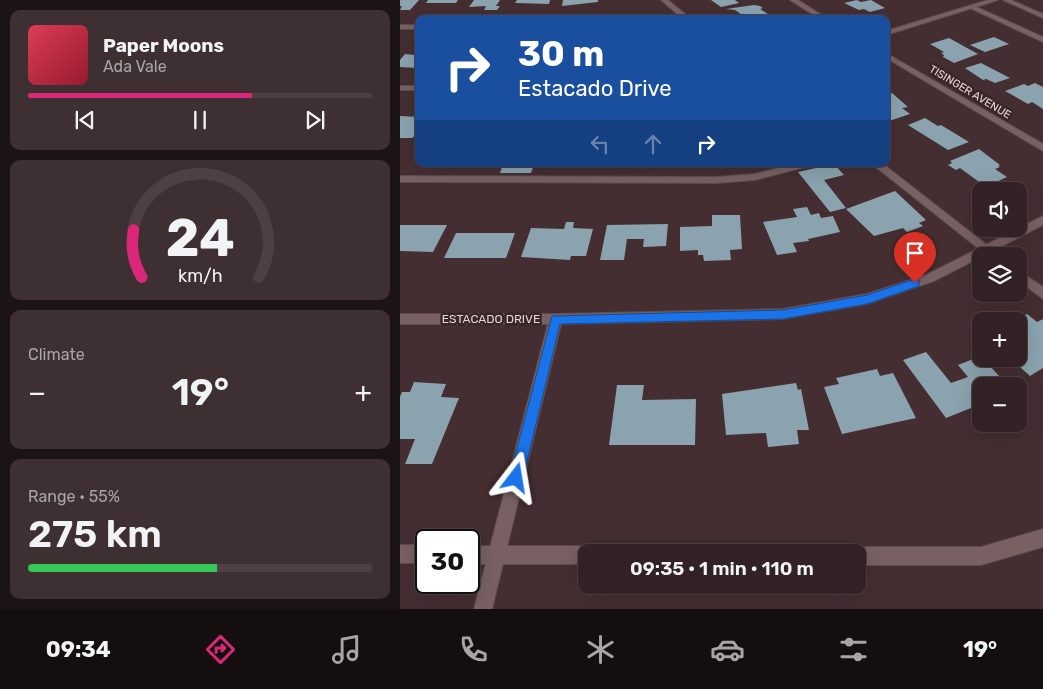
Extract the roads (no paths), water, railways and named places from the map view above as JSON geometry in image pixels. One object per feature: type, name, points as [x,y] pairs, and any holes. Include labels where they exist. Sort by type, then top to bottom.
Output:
[{"type":"street","points":[[664,0],[682,15]]},
{"type":"street","points":[[793,0],[818,15]]},
{"type":"street","points":[[890,32],[995,0]]},
{"type":"street","points":[[1006,0],[1043,16]]},
{"type":"street","points":[[972,7],[1043,40]]},
{"type":"street","points":[[400,26],[415,27]]},
{"type":"street","name":"TISINGER AVENUE","points":[[890,57],[1043,148]]},
{"type":"street","points":[[400,88],[415,88]]},
{"type":"street","points":[[400,179],[716,180],[754,178],[795,167]]},
{"type":"street","points":[[881,167],[983,247]]},
{"type":"street","name":"ESTACADO DRIVE","points":[[1000,247],[1043,220]]},
{"type":"street","name":"ESTACADO DRIVE","points":[[400,319],[556,319],[783,314],[867,299],[930,278],[972,261]]},
{"type":"street","points":[[1027,281],[1043,294]]},
{"type":"street","points":[[483,609],[556,319]]},
{"type":"street","points":[[866,556],[981,556],[1043,538]]},
{"type":"street","points":[[400,554],[415,554]]},
{"type":"street","points":[[480,554],[578,555]]}]
